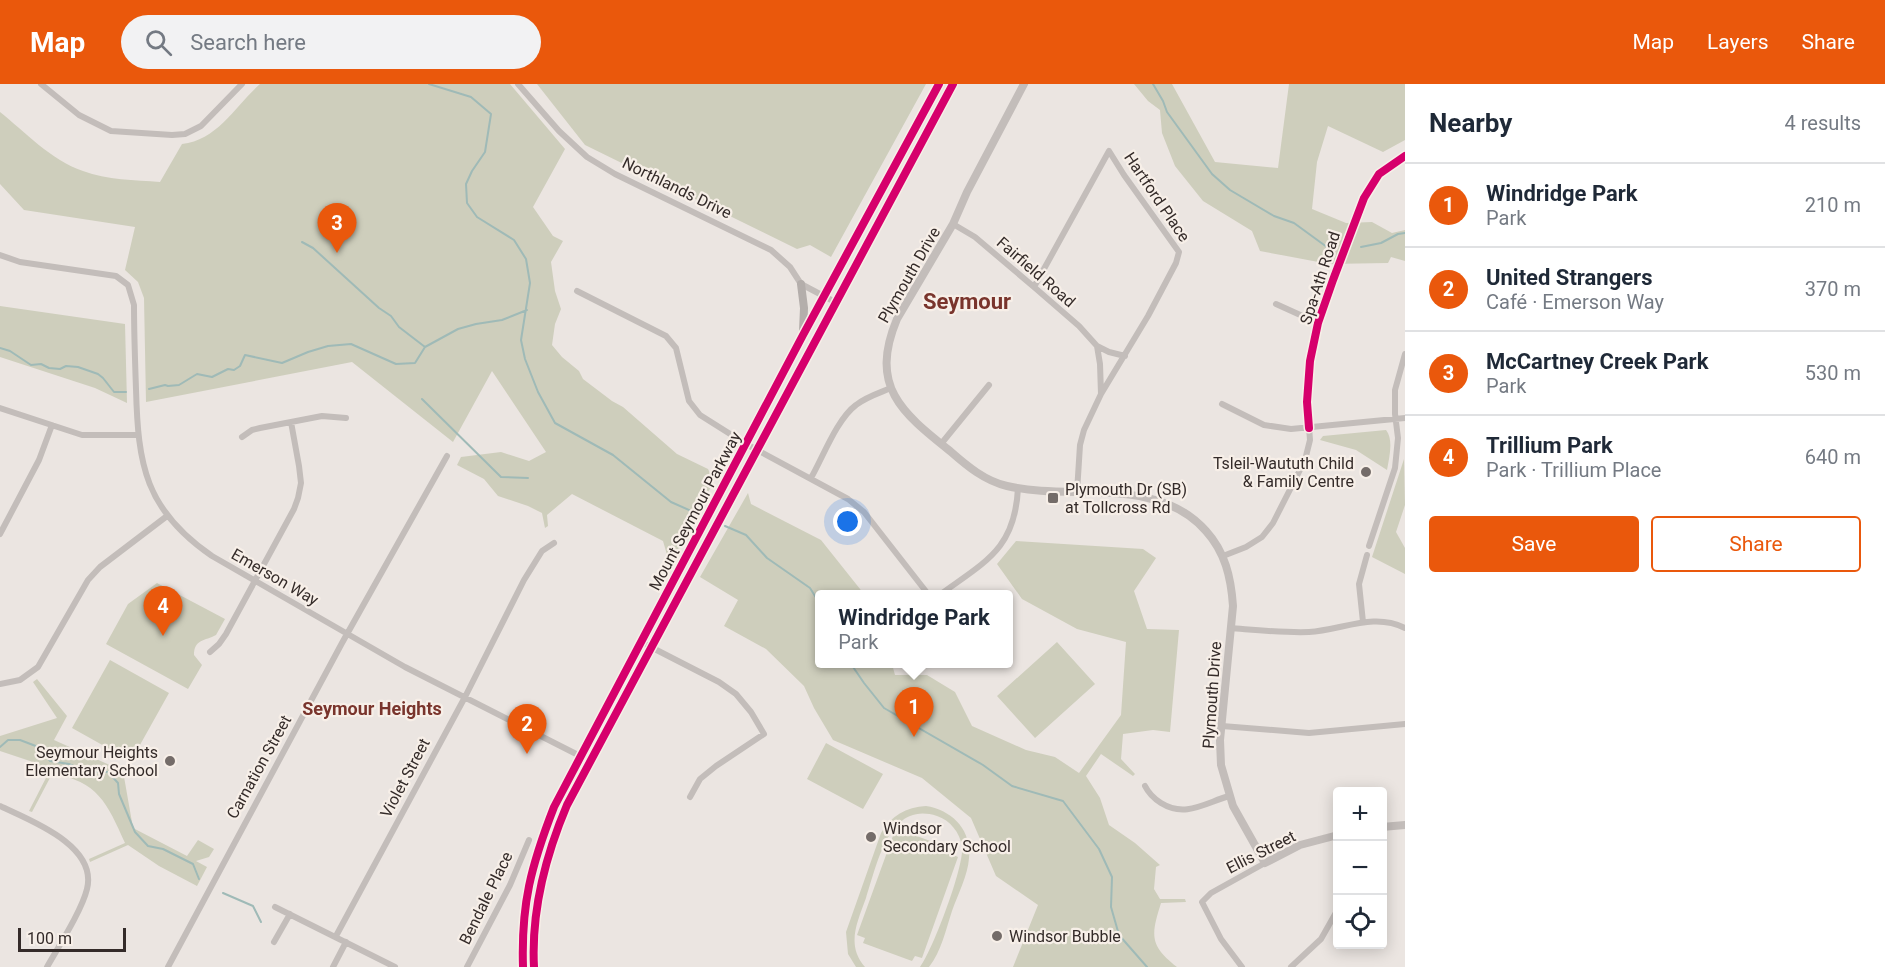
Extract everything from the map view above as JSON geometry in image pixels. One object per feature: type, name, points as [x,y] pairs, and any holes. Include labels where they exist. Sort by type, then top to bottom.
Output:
[{"type":"main road","name":"Mount Seymour Parkway","points":[[523,967],[524,912],[530,875],[537,849],[554,807],[803,335],[939,84]]},
{"type":"main road","name":"Mount Seymour Parkway","points":[[534,967],[535,915],[542,875],[567,805],[952,84]]},
{"type":"main road","points":[[801,284],[804,308],[803,335]]},
{"type":"street","points":[[41,84],[79,115],[111,131],[172,135],[194,132],[242,84]]},
{"type":"street","name":"Northlands Drive","points":[[518,84],[559,131],[587,157],[615,174],[771,250],[790,267],[801,284],[835,302]]},
{"type":"street","name":"Plymouth Drive","points":[[1024,84],[967,192],[953,224],[905,304],[890,335],[886,360],[891,388],[907,415],[983,476],[997,483],[1018,488],[1144,496],[1174,506],[1202,526],[1215,542],[1232,585],[1233,606],[1222,726],[1221,765],[1229,795],[1238,816],[1265,863]]},
{"type":"street","name":"Hartford Place","points":[[1034,287],[1109,151],[1179,252],[1176,263],[1125,356],[1101,394]]},
{"type":"street","name":"Spa-Ath Road","points":[[1222,556],[1246,547],[1262,537],[1273,523],[1310,449],[1308,384],[1318,323],[1351,227],[1364,198],[1379,174],[1405,156]]},
{"type":"street","name":"Fairfield Road","points":[[953,224],[975,237],[1079,326],[1097,346],[1125,356]]},
{"type":"street","name":"Emerson Way","points":[[0,255],[20,262],[108,273],[123,279],[128,285],[134,305],[137,435],[141,459],[147,480],[167,516],[195,545],[405,667],[590,760]]},
{"type":"street","points":[[577,291],[666,336],[676,348],[689,400],[706,421],[848,499],[864,512],[925,590]]},
{"type":"street","name":"Spa-Ath Road","points":[[1276,304],[1318,323]]},
{"type":"street","points":[[1077,492],[1080,445],[1084,430],[1101,394],[1097,346]]},
{"type":"street","points":[[1369,546],[1395,468],[1398,438],[1395,419],[1395,390],[1405,354]]},
{"type":"street","points":[[941,444],[989,386]]},
{"type":"street","points":[[811,478],[841,422],[850,410],[863,400],[891,388]]},
{"type":"street","points":[[1222,404],[1264,425],[1291,429],[1405,418]]},
{"type":"street","points":[[0,408],[92,436],[137,435]]},
{"type":"street","points":[[242,437],[252,430],[322,416],[346,418]]},
{"type":"street","points":[[210,652],[226,634],[298,498],[301,483],[291,422]]},
{"type":"street","points":[[0,534],[39,459],[52,425]]},
{"type":"street","name":"Carnation Street","points":[[168,967],[347,633],[447,456]]},
{"type":"street","points":[[946,590],[1003,544],[1010,531],[1018,488]]},
{"type":"street","points":[[0,684],[15,682],[30,674],[44,657],[88,580],[100,567],[167,516]]},
{"type":"street","name":"Violet Street","points":[[336,936],[465,697],[524,580],[542,551],[554,543]]},
{"type":"street","points":[[1363,622],[1359,584],[1367,555]]},
{"type":"street","points":[[1230,628],[1311,632],[1385,620],[1405,628]]},
{"type":"street","points":[[641,642],[718,682],[736,694],[751,712],[764,734],[700,779],[690,797]]},
{"type":"street","points":[[1222,726],[1309,733],[1405,724]]},
{"type":"street","points":[[1145,786],[1154,798],[1179,811],[1192,809],[1229,795]]},
{"type":"street","points":[[0,806],[58,835],[70,844],[78,853],[87,872],[87,890],[47,967]]},
{"type":"street","points":[[1387,827],[1405,825]]},
{"type":"street","name":"Ellis Street","points":[[1242,967],[1221,939],[1204,910],[1202,902],[1211,893],[1300,845],[1333,836]]},
{"type":"street","name":"Bendale Place","points":[[467,967],[510,885],[528,840]]},
{"type":"street","points":[[274,907],[395,967]]},
{"type":"street","points":[[274,942],[290,914]]},
{"type":"street","points":[[1291,967],[1321,939],[1333,918]]},
{"type":"street","points":[[333,967],[346,942]]},
{"type":"green space","points":[[260,84],[510,84],[565,149],[533,207],[553,236],[563,241],[551,262],[555,291],[561,309],[555,324],[552,345],[579,371],[583,379],[623,407],[677,454],[708,469],[714,481],[670,565],[663,541],[572,494],[547,515],[548,526],[545,528],[542,513],[498,496],[484,479],[457,465],[461,457],[501,452],[529,461],[546,452],[492,371],[453,442],[352,362],[146,402],[144,298],[138,282],[125,270],[135,227],[24,210],[0,184],[0,112],[49,153],[71,166],[102,176],[160,182],[182,144],[195,141],[216,129]]},
{"type":"green space","points":[[537,84],[926,84],[831,257],[810,245],[797,249],[585,145]]},
{"type":"green space","points":[[1134,84],[1172,84],[1215,162],[1278,168],[1289,84],[1405,84],[1405,140],[1383,152],[1328,126],[1317,162],[1312,209],[1346,223],[1372,222],[1392,233],[1405,230],[1405,261],[1391,257],[1388,263],[1329,264],[1260,251],[1252,231],[1203,201],[1175,166],[1162,133],[1160,110],[1148,101]]},
{"type":"green space","points":[[0,306],[125,324],[127,403],[95,388],[0,357]]},
{"type":"green space","points":[[1386,430],[1390,439],[1387,470],[1356,450],[1320,440],[1323,436]]},
{"type":"green space","points":[[1404,459],[1405,505],[1396,532],[1405,548],[1405,574],[1372,557]]},
{"type":"green space","points":[[748,493],[751,504],[821,540],[861,590],[815,590],[815,668],[893,668],[895,675],[927,675],[955,692],[972,726],[1026,750],[1055,757],[1079,773],[1121,715],[1126,642],[1077,629],[1022,599],[997,564],[1016,541],[1143,549],[1156,558],[1134,591],[1147,629],[1179,630],[1170,732],[1153,730],[1123,734],[1121,759],[1135,774],[1133,776],[1101,754],[1086,776],[1100,798],[1109,825],[1135,843],[1160,865],[1156,867],[1154,889],[1160,899],[1185,899],[1186,902],[1161,903],[1155,923],[1157,946],[1177,967],[1013,967],[1038,905],[996,876],[971,818],[922,778],[833,740],[804,686],[766,649],[724,626],[738,600],[700,577]]},
{"type":"green space","points":[[157,583],[225,619],[216,635],[201,641],[196,646],[194,655],[202,665],[188,689],[106,644],[128,604]]},
{"type":"green space","points":[[1057,642],[1095,684],[1035,738],[997,696]]},
{"type":"green space","points":[[110,660],[169,693],[131,761],[72,728]]},
{"type":"green space","points":[[37,679],[67,716],[54,740],[123,771],[133,828],[187,856],[198,840],[214,849],[209,857],[196,861],[207,867],[197,886],[159,866],[128,845],[90,862],[89,859],[125,843],[106,805],[91,788],[80,782],[52,774],[32,812],[29,811],[49,772],[30,761],[0,751],[0,736],[57,718],[33,682]]},
{"type":"green space","points":[[826,743],[883,774],[863,809],[807,779]]},
{"type":"green space","points":[[926,806],[952,817],[964,830],[969,848],[967,871],[940,947],[929,967],[920,967],[947,908],[962,856],[962,846],[957,832],[950,824],[937,816],[920,814],[907,818],[896,826],[880,854],[855,934],[856,950],[865,967],[856,967],[848,954],[846,932],[881,833],[889,822],[900,814],[912,808]]},
{"type":"green space","points":[[903,831],[952,849],[951,854],[958,857],[922,958],[915,956],[912,961],[863,943],[865,938],[857,935],[894,833],[901,836]]},
{"type":"waterway","points":[[429,84],[471,97],[491,114],[485,152],[466,184],[467,203],[477,217],[514,240],[526,259],[530,283],[521,340],[525,359],[538,392],[555,423],[613,455],[671,502],[698,514]]},
{"type":"waterway","points":[[1153,84],[1167,112],[1212,174],[1230,190],[1274,216],[1294,223],[1331,250]]},
{"type":"waterway","points":[[1361,247],[1381,243],[1405,233]]},
{"type":"waterway","points":[[302,242],[313,248],[379,308],[391,316],[399,327],[425,347]]},
{"type":"waterway","points":[[149,389],[165,385],[179,385],[197,374],[212,377],[228,369],[234,370],[240,366],[245,355],[282,363],[328,346],[351,344],[396,364],[415,363],[425,347],[458,329],[502,320],[527,310]]},
{"type":"waterway","points":[[0,348],[10,351],[31,365],[41,364],[49,368],[60,369],[66,366],[78,367],[98,374],[114,392],[126,392]]},
{"type":"waterway","points":[[422,399],[501,477],[528,478]]},
{"type":"waterway","points":[[725,526],[746,535],[767,558],[810,588],[815,596]]},
{"type":"waterway","points":[[854,668],[884,708],[983,765],[1012,786],[1063,801],[1099,849],[1112,877],[1111,907],[1119,935],[1147,967]]},
{"type":"waterway","points":[[0,747],[8,740],[20,740],[41,748],[50,761],[69,764],[87,772],[108,772],[118,783],[119,794],[135,832],[148,846],[163,849],[193,864],[199,879]]},
{"type":"waterway","points":[[223,893],[253,906],[261,922]]},
{"type":"cycle path","points":[[523,967],[524,924],[529,885],[554,807],[803,335],[939,84]]},
{"type":"cycle path","points":[[534,967],[535,925],[541,884],[552,844],[567,805],[953,84]]},
{"type":"cycle path","points":[[1309,428],[1307,402],[1310,361],[1318,323],[1333,280],[1364,198],[1379,174],[1405,156]]},
{"type":"place","name":"McCartney Creek Park","points":[[337,253]]},
{"type":"place","name":"Tsleil-Waututh Child & Family Centre","points":[[1366,472]]},
{"type":"place","name":"Plymouth Dr (SB) at Tollcross Rd","points":[[1053,498]]},
{"type":"place","name":"Trillium Park","points":[[163,636]]},
{"type":"place","name":"Windridge Park","points":[[914,737]]},
{"type":"place","name":"United Strangers","points":[[527,754]]},
{"type":"place","name":"Seymour Heights Elementary School","points":[[170,761]]},
{"type":"place","name":"Windsor Secondary School","points":[[871,837]]},
{"type":"place","name":"Windsor Bubble","points":[[997,936]]},
{"type":"district","name":"Seymour","points":[[967,301]]},
{"type":"district","name":"Seymour Heights","points":[[372,708]]}]
